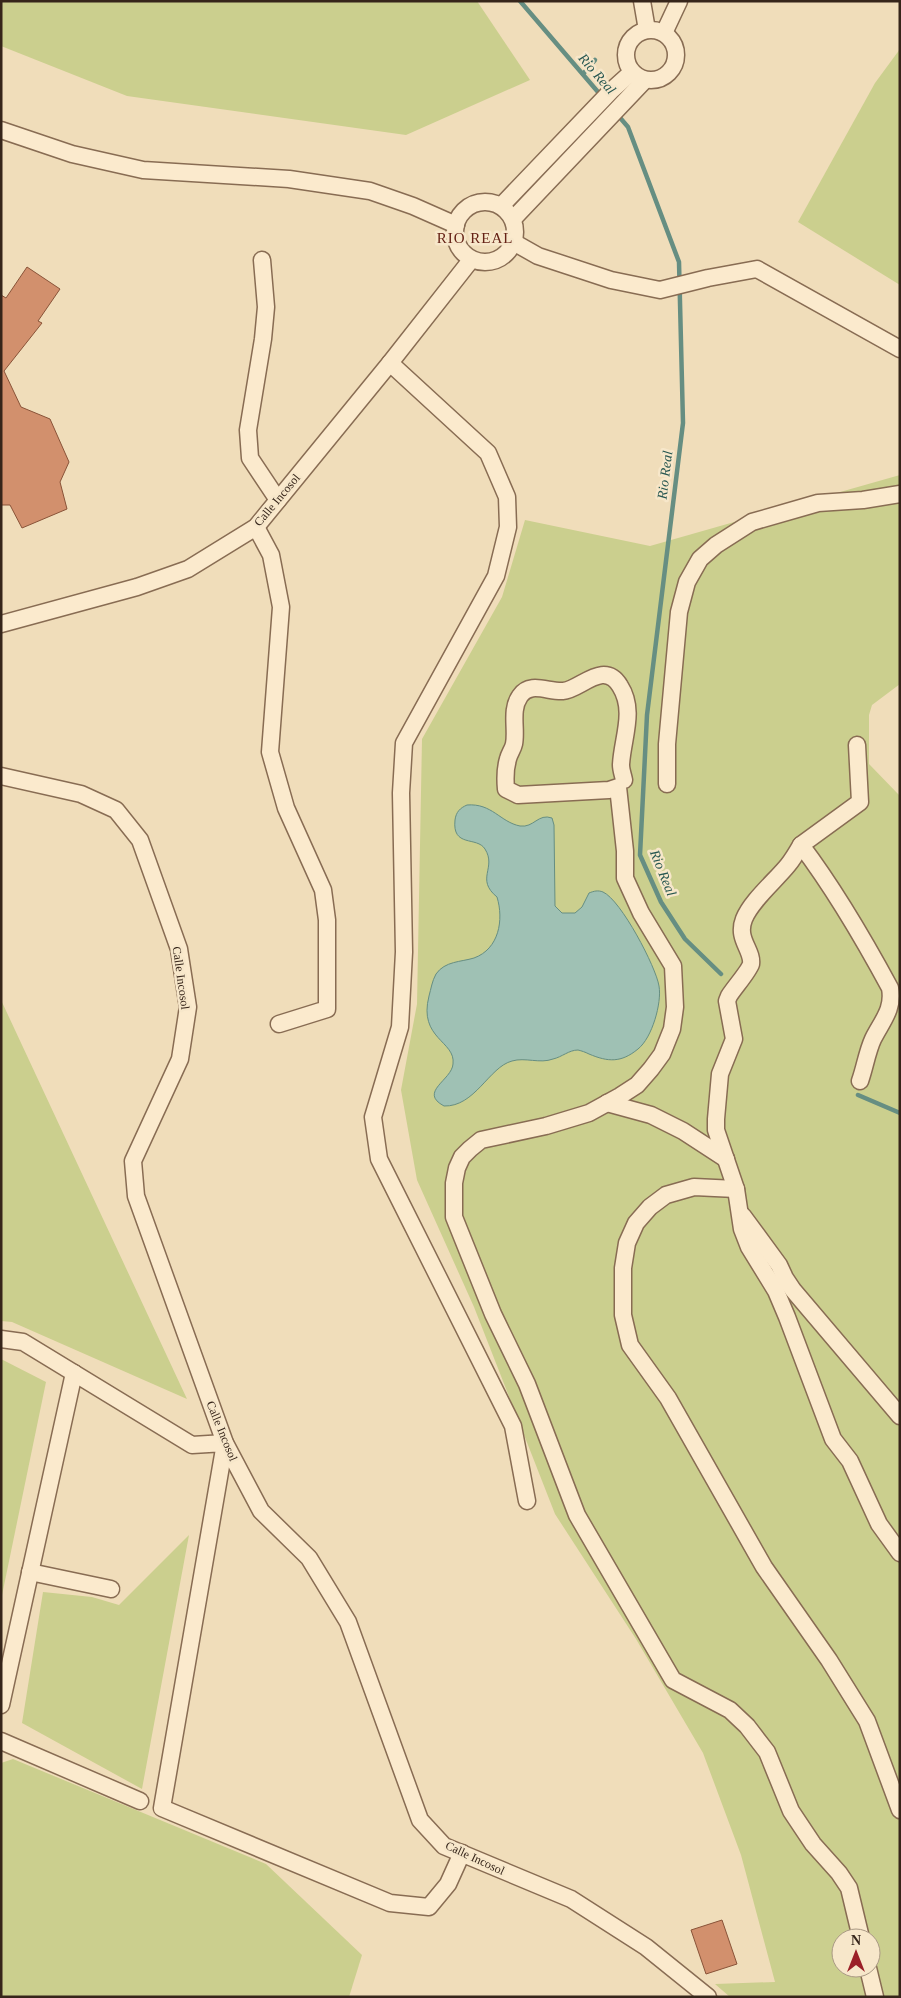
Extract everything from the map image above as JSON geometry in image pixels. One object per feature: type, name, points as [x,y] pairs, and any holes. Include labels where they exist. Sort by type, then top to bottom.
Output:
[{"type":"street","points":[[642,1],[647,30]]},
{"type":"street","points":[[664,34],[679,1]]},
{"type":"street","points":[[647,30],[656,30],[664,34],[671,39],[675,47],[675,65],[663,78],[654,80],[639,76],[627,64],[627,46],[631,39],[638,33],[647,30]]},
{"type":"street","points":[[501,206],[612,90],[639,76]]},
{"type":"street","points":[[513,219],[628,99],[639,76]]},
{"type":"street","points":[[1,130],[72,154],[143,170],[289,179],[370,191],[413,206],[456,225]]},
{"type":"street","points":[[491,202],[501,206],[513,219],[516,231],[515,243],[504,257],[488,263],[471,260],[461,251],[455,238],[456,225],[460,214],[474,204],[491,202]]},
{"type":"street","points":[[515,243],[538,256],[611,280],[660,290],[708,278],[757,270],[900,349]]},
{"type":"street","points":[[262,260],[266,307],[263,339],[250,411],[250,458],[278,500]]},
{"type":"street","name":"Calle Incosol","points":[[1,624],[137,587],[188,569],[256,527],[390,363],[471,260]]},
{"type":"street","points":[[390,363],[488,452],[507,496],[508,527],[496,576],[404,743],[401,793],[404,952],[400,1027],[373,1118],[379,1160],[513,1426],[527,1501]]},
{"type":"street","points":[[667,784],[667,744],[679,612],[687,582],[700,559],[716,545],[752,522],[818,503],[872,499],[900,494]]},
{"type":"street","points":[[256,527],[271,555],[281,607],[270,752],[286,808],[323,890],[327,920],[327,1009],[279,1024]]},
{"type":"street","points":[[624,780],[621,766],[628,711],[622,690],[614,680],[606,676],[597,676],[581,682],[571,690],[533,688],[526,690],[519,696],[515,707],[514,744],[504,775],[506,789],[518,795],[533,795],[609,790],[618,787],[625,851],[625,878],[641,913],[673,966],[675,1007],[672,1029],[662,1054],[637,1085],[607,1103],[589,1113],[546,1126],[481,1140],[462,1157],[457,1168],[454,1183],[454,1217],[493,1314],[527,1384],[576,1515],[673,1680],[730,1710],[747,1726],[767,1752],[791,1811],[813,1844],[839,1873],[849,1888],[859,1928]]},
{"type":"street","points":[[857,745],[860,802],[801,845],[788,865],[770,884],[745,917],[741,928],[743,942],[751,959],[751,965],[729,996],[729,1012],[734,1039],[720,1074],[716,1130],[736,1189],[742,1229],[749,1246],[772,1284],[783,1309],[833,1440],[850,1461],[880,1524],[900,1553]]},
{"type":"street","name":"Calle Incosol","points":[[1,776],[81,794],[116,810],[140,840],[179,949],[188,1007],[180,1059],[133,1161],[136,1196],[224,1443],[260,1511],[309,1558],[348,1622],[420,1820],[444,1846],[571,1900],[646,1947],[708,1997]]},
{"type":"street","points":[[801,845],[820,870],[855,925],[890,988],[891,996],[887,1017],[874,1038],[860,1081]]},
{"type":"street","points":[[607,1103],[651,1115],[683,1131],[726,1159]]},
{"type":"street","points":[[736,1189],[694,1187],[666,1195],[650,1206],[636,1223],[627,1244],[623,1268],[623,1315],[630,1344],[672,1405],[764,1567],[829,1660],[867,1721],[900,1810]]},
{"type":"street","points":[[740,1212],[779,1265],[784,1278],[793,1290],[900,1416]]},
{"type":"street","points":[[1,1339],[23,1342],[192,1445],[224,1443],[162,1808],[390,1902],[429,1907],[448,1884],[462,1853]]},
{"type":"street","points":[[1,1705],[74,1373]]},
{"type":"street","points":[[30,1572],[111,1589]]},
{"type":"street","points":[[1,1741],[140,1801]]},
{"type":"street","points":[[870,1978],[875,1997]]},
{"type":"green space","points":[[1,1],[477,1],[530,80],[406,135],[127,96],[1,46]]},
{"type":"green space","points":[[900,49],[900,285],[798,222],[875,83]]},
{"type":"green space","points":[[900,475],[900,684],[872,705],[869,715],[869,764],[900,796],[900,1997],[730,1997],[715,1984],[775,1982],[741,1855],[703,1753],[636,1639],[555,1514],[474,1307],[417,1180],[401,1090],[417,1004],[422,739],[502,597],[525,520],[650,546]]},
{"type":"green space","points":[[1,1000],[187,1399],[12,1322],[1,1321]]},
{"type":"green space","points":[[1,1359],[46,1382],[1,1600]]},
{"type":"green space","points":[[189,1535],[142,1789],[22,1723],[43,1592],[92,1597],[119,1605]]},
{"type":"green space","points":[[13,1759],[266,1864],[362,1955],[349,1997],[1,1997],[1,1763]]},
{"type":"shaded area","points":[[467,805],[483,807],[520,826],[529,825],[543,817],[552,818],[554,825],[555,906],[562,913],[575,913],[582,907],[589,893],[603,892],[619,907],[637,935],[652,964],[660,993],[652,1029],[643,1044],[632,1054],[620,1059],[608,1060],[578,1050],[548,1060],[512,1061],[496,1071],[473,1094],[464,1100],[455,1105],[444,1106],[434,1096],[435,1091],[448,1075],[453,1064],[449,1050],[438,1038],[429,1022],[427,1010],[433,982],[436,974],[444,967],[474,958],[489,948],[497,933],[500,915],[497,897],[488,885],[489,862],[485,849],[477,843],[461,838],[457,835],[455,829],[457,813]]},
{"type":"building","points":[[27,267],[60,289],[38,321],[42,323],[4,371],[21,407],[50,419],[69,462],[60,482],[67,509],[22,528],[10,505],[1,505],[1,295],[6,298]]},
{"type":"building","points":[[722,1920],[737,1964],[706,1974],[691,1930]]},
{"type":"waterway","name":"Rio Real","points":[[520,1],[628,127],[679,262],[683,423],[647,715],[640,855],[661,902],[685,939],[721,974]]},
{"type":"waterway","points":[[583,74],[595,60]]},
{"type":"waterway","name":"Rio Real","points":[[858,1095],[900,1113]]},
{"type":"district","name":"RIO REAL","points":[[475,238]]}]
